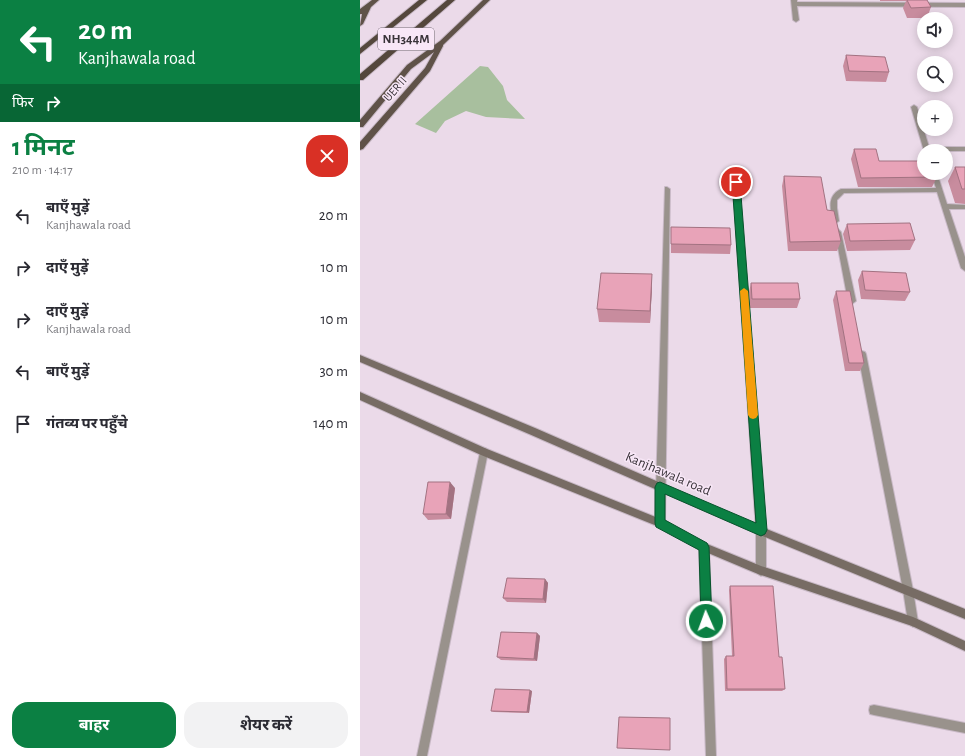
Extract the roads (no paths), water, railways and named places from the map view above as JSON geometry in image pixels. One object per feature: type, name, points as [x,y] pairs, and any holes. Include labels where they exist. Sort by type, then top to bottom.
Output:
[{"type":"highway","name":"NH344M","points":[[360,52],[423,0]]},
{"type":"highway","name":"NH344M","points":[[360,78],[451,0]]},
{"type":"main road","points":[[360,12],[376,0]]},
{"type":"main road","points":[[360,125],[409,67],[442,42],[487,0]]},
{"type":"main road","points":[[360,24],[368,7]]},
{"type":"main road","name":"UER II","points":[[360,147],[428,69],[442,42]]},
{"type":"main road","name":"Kanjhawala road","points":[[360,358],[761,530],[965,614]]},
{"type":"main road","points":[[360,396],[484,452],[660,523],[704,547],[761,571],[913,622],[965,646]]},
{"type":"street","points":[[796,20],[794,2],[965,5]]},
{"type":"street","points":[[914,107],[925,144]]},
{"type":"street","points":[[953,149],[965,149]]},
{"type":"street","points":[[936,180],[965,268]]},
{"type":"street","points":[[736,182],[761,530],[761,571]]},
{"type":"street","points":[[660,523],[667,189]]},
{"type":"street","points":[[854,312],[833,204],[837,193],[843,191],[940,190]]},
{"type":"street","points":[[946,206],[965,207]]},
{"type":"street","points":[[860,343],[913,622]]},
{"type":"street","points":[[422,756],[484,452]]},
{"type":"street","points":[[704,547],[711,756]]},
{"type":"street","points":[[874,710],[965,728]]}]
